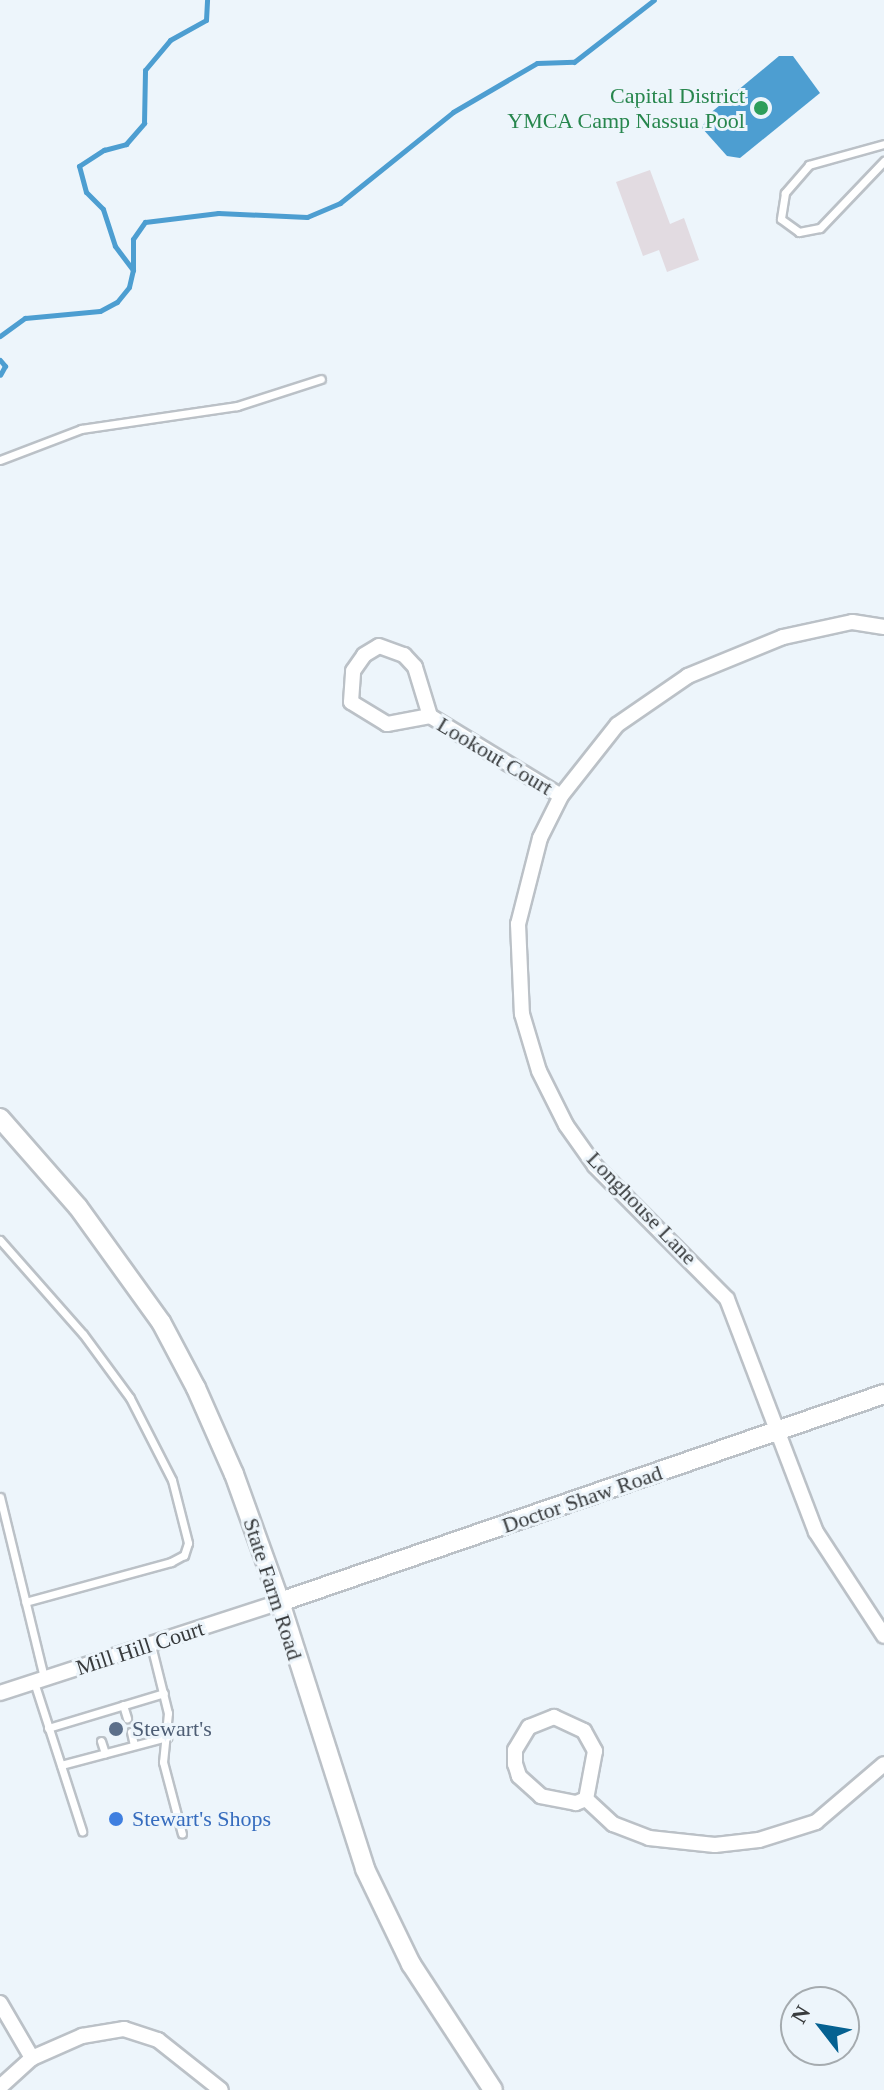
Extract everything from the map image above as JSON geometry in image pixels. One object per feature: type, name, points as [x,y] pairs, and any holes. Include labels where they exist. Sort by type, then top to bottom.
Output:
[{"type":"main road","name":"State Farm Road","points":[[0,1118],[78,1207],[161,1322],[234,1474],[280,1602],[365,1869],[411,1964],[493,2090]]},
{"type":"main road","name":"Doctor Shaw Road","points":[[280,1602],[884,1394]]},
{"type":"street","name":"Longhouse Lane","points":[[884,627],[852,622],[783,637],[688,676],[617,725],[561,796],[536,848],[518,924],[522,1014],[539,1071],[566,1125],[595,1166],[727,1299],[780,1429],[816,1532],[884,1636]]},
{"type":"street","name":"Lookout Court","points":[[430,716],[425,690],[404,655],[379,646],[364,655],[349,683],[358,710],[387,724],[430,716],[561,796]]},
{"type":"street","name":"Mill Hill Court","points":[[0,1693],[280,1602]]},
{"type":"street","points":[[554,1717],[584,1731],[595,1751],[586,1799],[565,1803],[549,1799],[519,1776],[515,1750],[529,1727],[554,1717]]},
{"type":"street","points":[[586,1799],[613,1824],[649,1838],[715,1845],[744,1842],[816,1822],[884,1764]]},
{"type":"street","points":[[0,2003],[32,2058]]},
{"type":"street","points":[[0,2087],[32,2058],[82,2036],[124,2029],[158,2040],[221,2090]]},
{"type":"lane","points":[[884,144],[809,165],[785,193],[781,219],[799,232],[820,228],[884,161]]},
{"type":"lane","points":[[0,460],[81,429],[237,406],[321,379]]},
{"type":"lane","points":[[0,1240],[83,1334],[130,1398],[172,1480],[188,1543],[184,1555],[171,1562],[25,1602]]},
{"type":"lane","points":[[0,1497],[25,1602],[48,1728],[82,1831]]},
{"type":"lane","points":[[151,1645],[164,1693],[167,1737],[163,1762],[182,1834]]},
{"type":"lane","points":[[48,1728],[164,1693]]},
{"type":"lane","points":[[123,1705],[127,1718]]},
{"type":"lane","points":[[94,1714],[97,1726]]},
{"type":"lane","points":[[131,1732],[134,1745]]},
{"type":"lane","points":[[61,1765],[167,1737]]},
{"type":"lane","points":[[101,1741],[105,1753]]},
{"type":"water","name":"Capital District YMCA Camp Nassua Pool","points":[[779,56],[793,56],[820,93],[740,158],[727,156],[702,128],[708,115]]},
{"type":"building","points":[[650,170],[670,224],[684,218],[699,260],[667,272],[659,250],[643,256],[616,182]]},
{"type":"waterway","points":[[0,336],[25,318],[100,311],[117,302],[129,287],[133,270],[115,246],[103,209],[86,192],[79,166],[104,150],[126,144],[144,123],[145,70],[170,40],[206,20],[207,0]]},
{"type":"waterway","points":[[133,270],[133,239],[145,222],[218,213],[307,217],[340,203],[453,112],[537,63],[574,62],[654,0]]},
{"type":"waterway","points":[[0,360],[5,366],[0,375]]},
{"type":"place","name":"Capital District YMCA Camp Nassua Pool","points":[[761,108]]},
{"type":"place","name":"Stewart's","points":[[116,1729]]},
{"type":"place","name":"Stewart's Shops","points":[[116,1819]]}]
